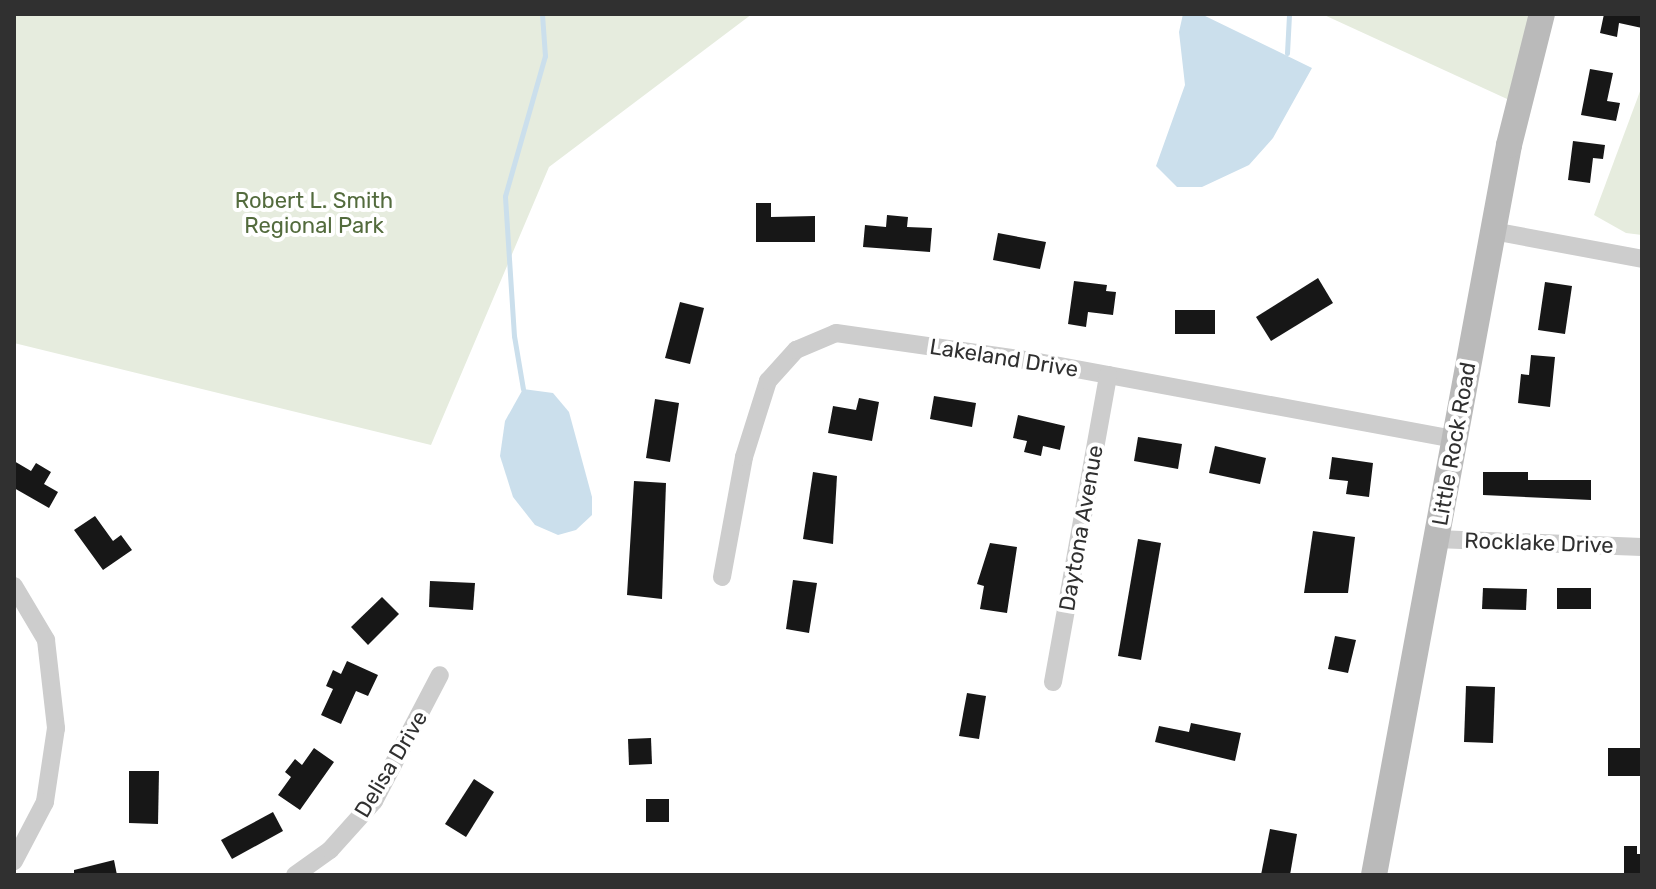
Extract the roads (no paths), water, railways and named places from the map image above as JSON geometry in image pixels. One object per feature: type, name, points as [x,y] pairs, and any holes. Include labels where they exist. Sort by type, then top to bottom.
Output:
[{"type":"main road","name":"Little Rock Road","points":[[1374,875],[1493,231],[1542,14]]},
{"type":"street","points":[[1493,231],[1642,259]]},
{"type":"street","name":"Lakeland Drive","points":[[722,577],[755,410],[780,364],[809,342],[836,333],[1108,375],[1454,439]]},
{"type":"street","name":"Daytona Avenue","points":[[1053,682],[1108,375]]},
{"type":"street","name":"Rocklake Drive","points":[[1436,539],[1642,547]]},
{"type":"street","points":[[14,586],[46,640],[56,728],[45,802],[14,861]]},
{"type":"street","name":"Delisa Drive","points":[[295,875],[330,850],[374,801],[440,675]]},
{"type":"water","points":[[1183,14],[1201,14],[1312,68],[1273,138],[1249,165],[1202,187],[1177,187],[1156,166],[1185,85],[1179,32]]},
{"type":"water","points":[[523,389],[553,393],[569,412],[592,497],[592,515],[576,530],[558,535],[535,525],[513,497],[500,456],[505,421]]},
{"type":"waterway","points":[[523,389],[514,336],[505,196],[545,56],[542,14]]},
{"type":"waterway","points":[[1287,53],[1289,14]]},
{"type":"park label","name":"Robert L. Smith Regional Park","points":[[314,212]]}]
